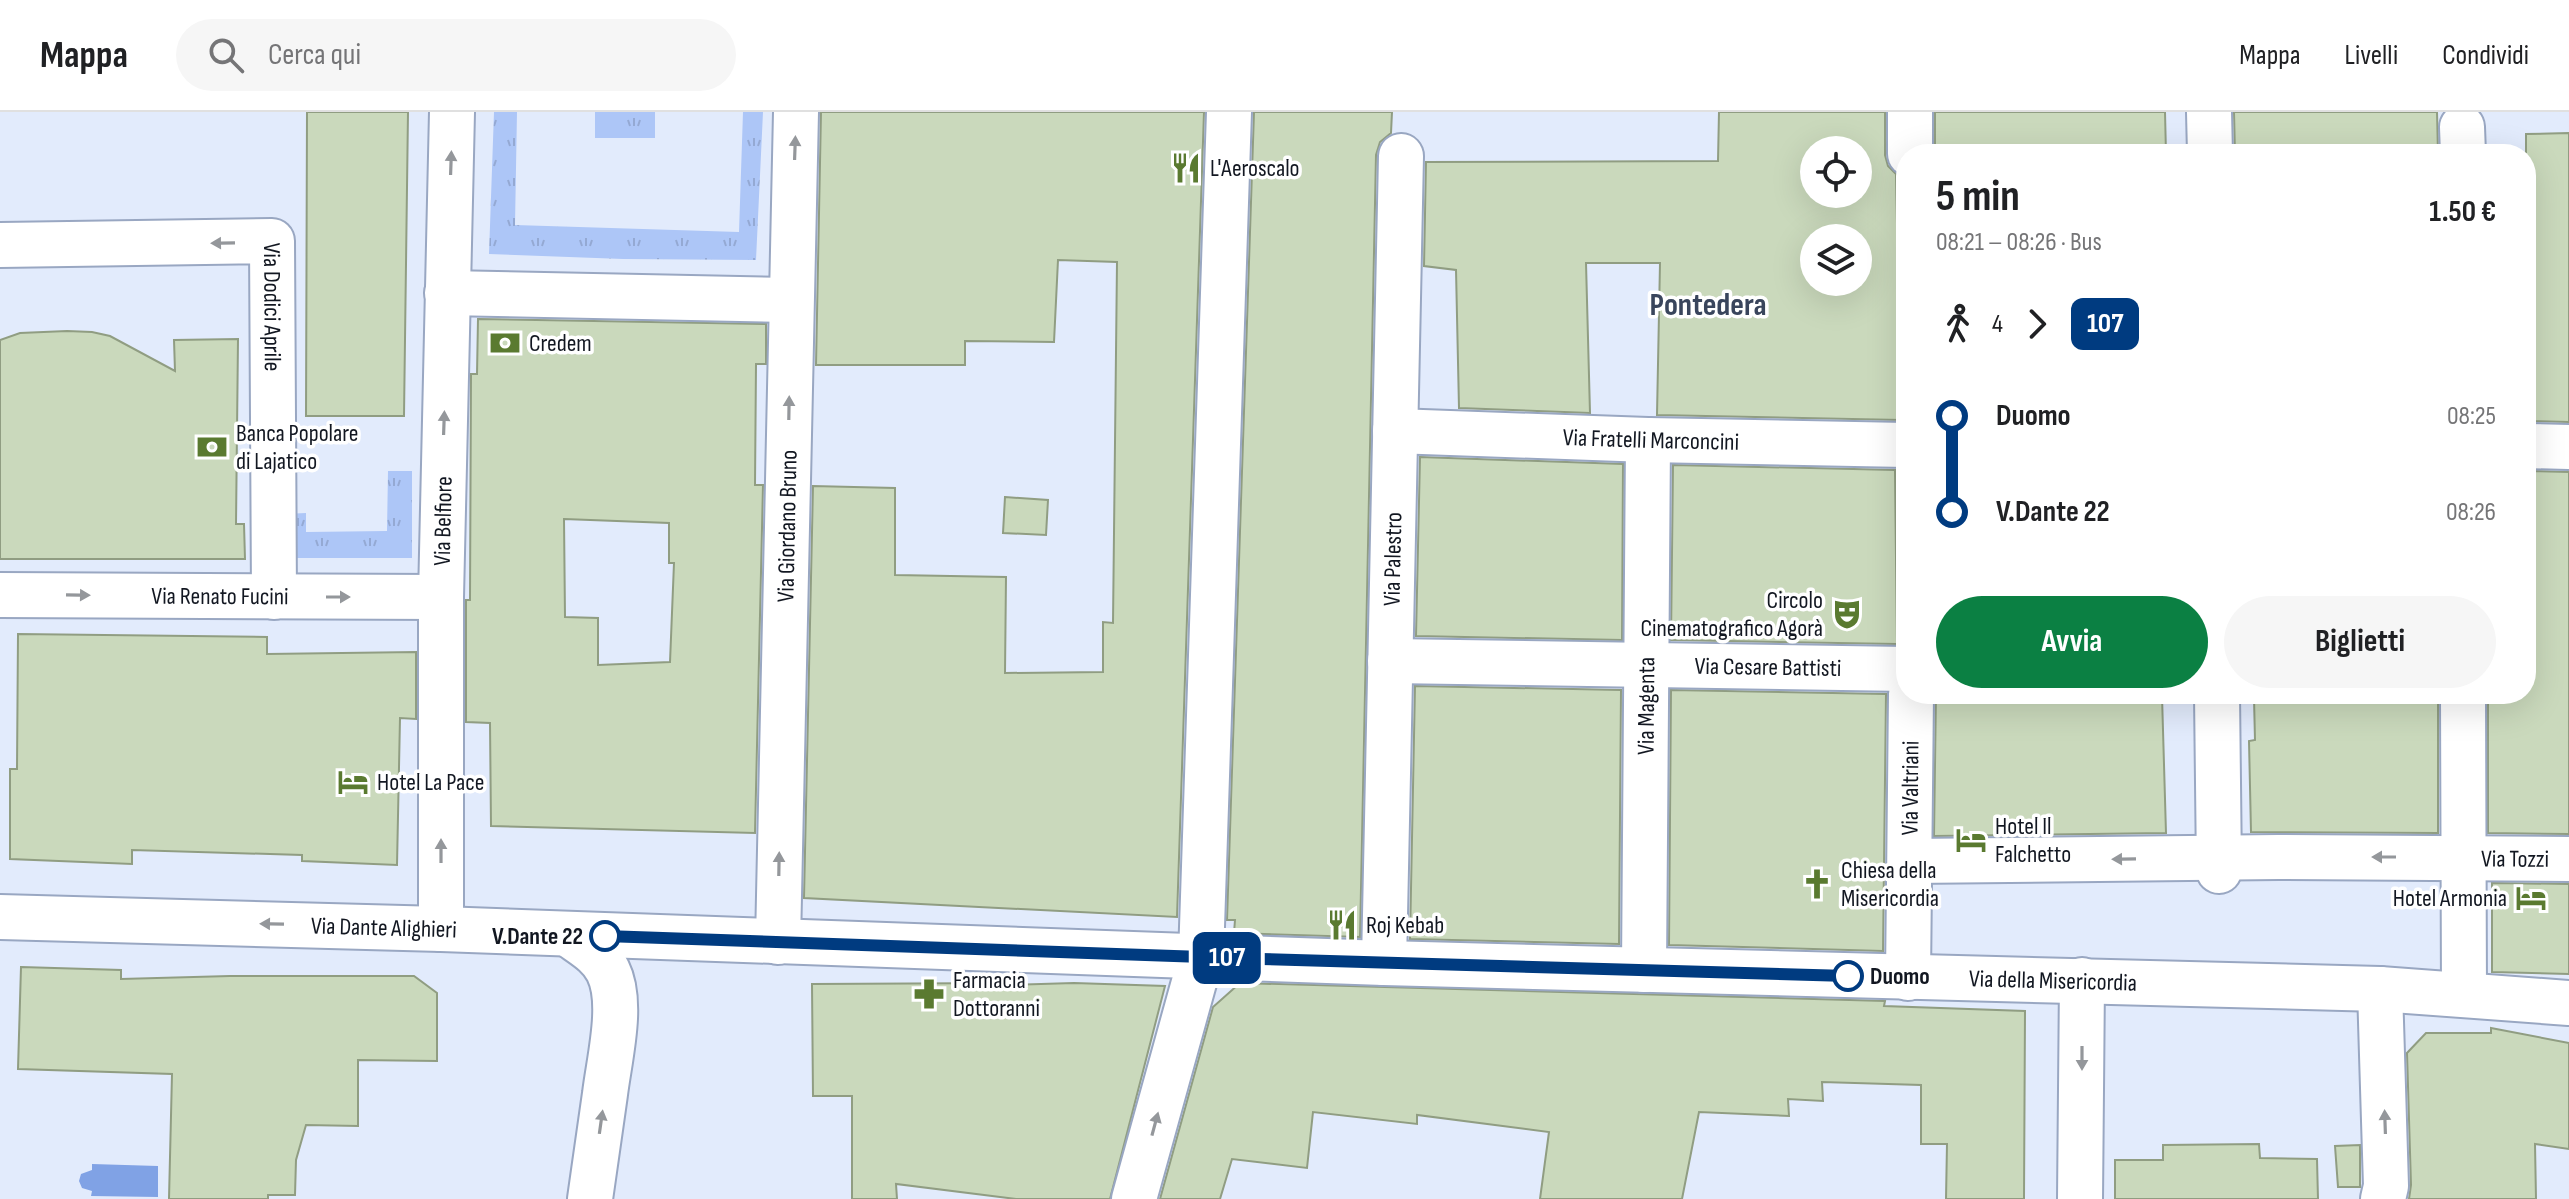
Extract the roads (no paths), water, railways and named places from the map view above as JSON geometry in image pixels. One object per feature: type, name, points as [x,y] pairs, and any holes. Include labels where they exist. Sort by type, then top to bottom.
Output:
[{"type":"street","name":"Via Belfiore","points":[[441,929],[441,597],[452,112]]},
{"type":"street","name":"Via Giordano Bruno","points":[[778,942],[796,112]]},
{"type":"street","points":[[1134,1199],[1201,957],[1229,112]]},
{"type":"street","points":[[1910,112],[1910,144]]},
{"type":"street","points":[[2209,112],[2210,144]]},
{"type":"street","name":"Via Palestro","points":[[1384,963],[1401,156]]},
{"type":"street","name":"Via Dodici Aprile","points":[[0,245],[272,241],[274,597]]},
{"type":"street","points":[[447,293],[791,300]]},
{"type":"street","name":"Via Fratelli Marconcini","points":[[1395,431],[1896,445]]},
{"type":"street","name":"Via Magenta","points":[[1644,970],[1648,440]]},
{"type":"street","points":[[2536,446],[2569,447]]},
{"type":"street","name":"Via Renato Fucini","points":[[0,595],[441,597]]},
{"type":"street","name":"Via Cesare Battisti","points":[[1390,661],[1896,669]]},
{"type":"street","name":"Via Valtriani","points":[[1908,978],[1911,704]]},
{"type":"street","points":[[2217,704],[2220,864]]},
{"type":"street","points":[[2463,704],[2464,994]]},
{"type":"street","name":"Via Tozzi","points":[[1911,861],[2220,864],[2462,858],[2569,859]]},
{"type":"street","name":"Via Dante Alighieri","points":[[0,917],[441,929],[1201,957]]},
{"type":"street","points":[[568,934],[589,948],[603,963],[614,991],[614,1028],[590,1199]]},
{"type":"street","name":"Via della Misericordia","points":[[1201,957],[2380,989],[2569,1003]]},
{"type":"street","points":[[2080,1199],[2082,980]]},
{"type":"street","points":[[2380,989],[2386,1178],[2383,1199]]},
{"type":"place","name":"L'Aeroscalo","points":[[1186,168]]},
{"type":"place","name":"Credem","points":[[505,343]]},
{"type":"place","name":"Banca Popolare di Lajatico","points":[[212,447]]},
{"type":"place","name":"Circolo Cinematografico Agorà","points":[[1847,614]]},
{"type":"place","name":"Hotel La Pace","points":[[353,782]]},
{"type":"place","name":"Hotel Il Falchetto","points":[[1971,840]]},
{"type":"place","name":"Chiesa della Misericordia","points":[[1817,884]]},
{"type":"place","name":"Hotel Armonia","points":[[2531,898]]},
{"type":"place","name":"Roj Kebab","points":[[1342,925]]},
{"type":"place","name":"V.Dante 22","points":[[605,936]]},
{"type":"place","name":"Duomo","points":[[1848,976]]},
{"type":"place","name":"Farmacia Dottoranni","points":[[929,994]]},
{"type":"district","name":"Pontedera","points":[[1708,305]]}]
